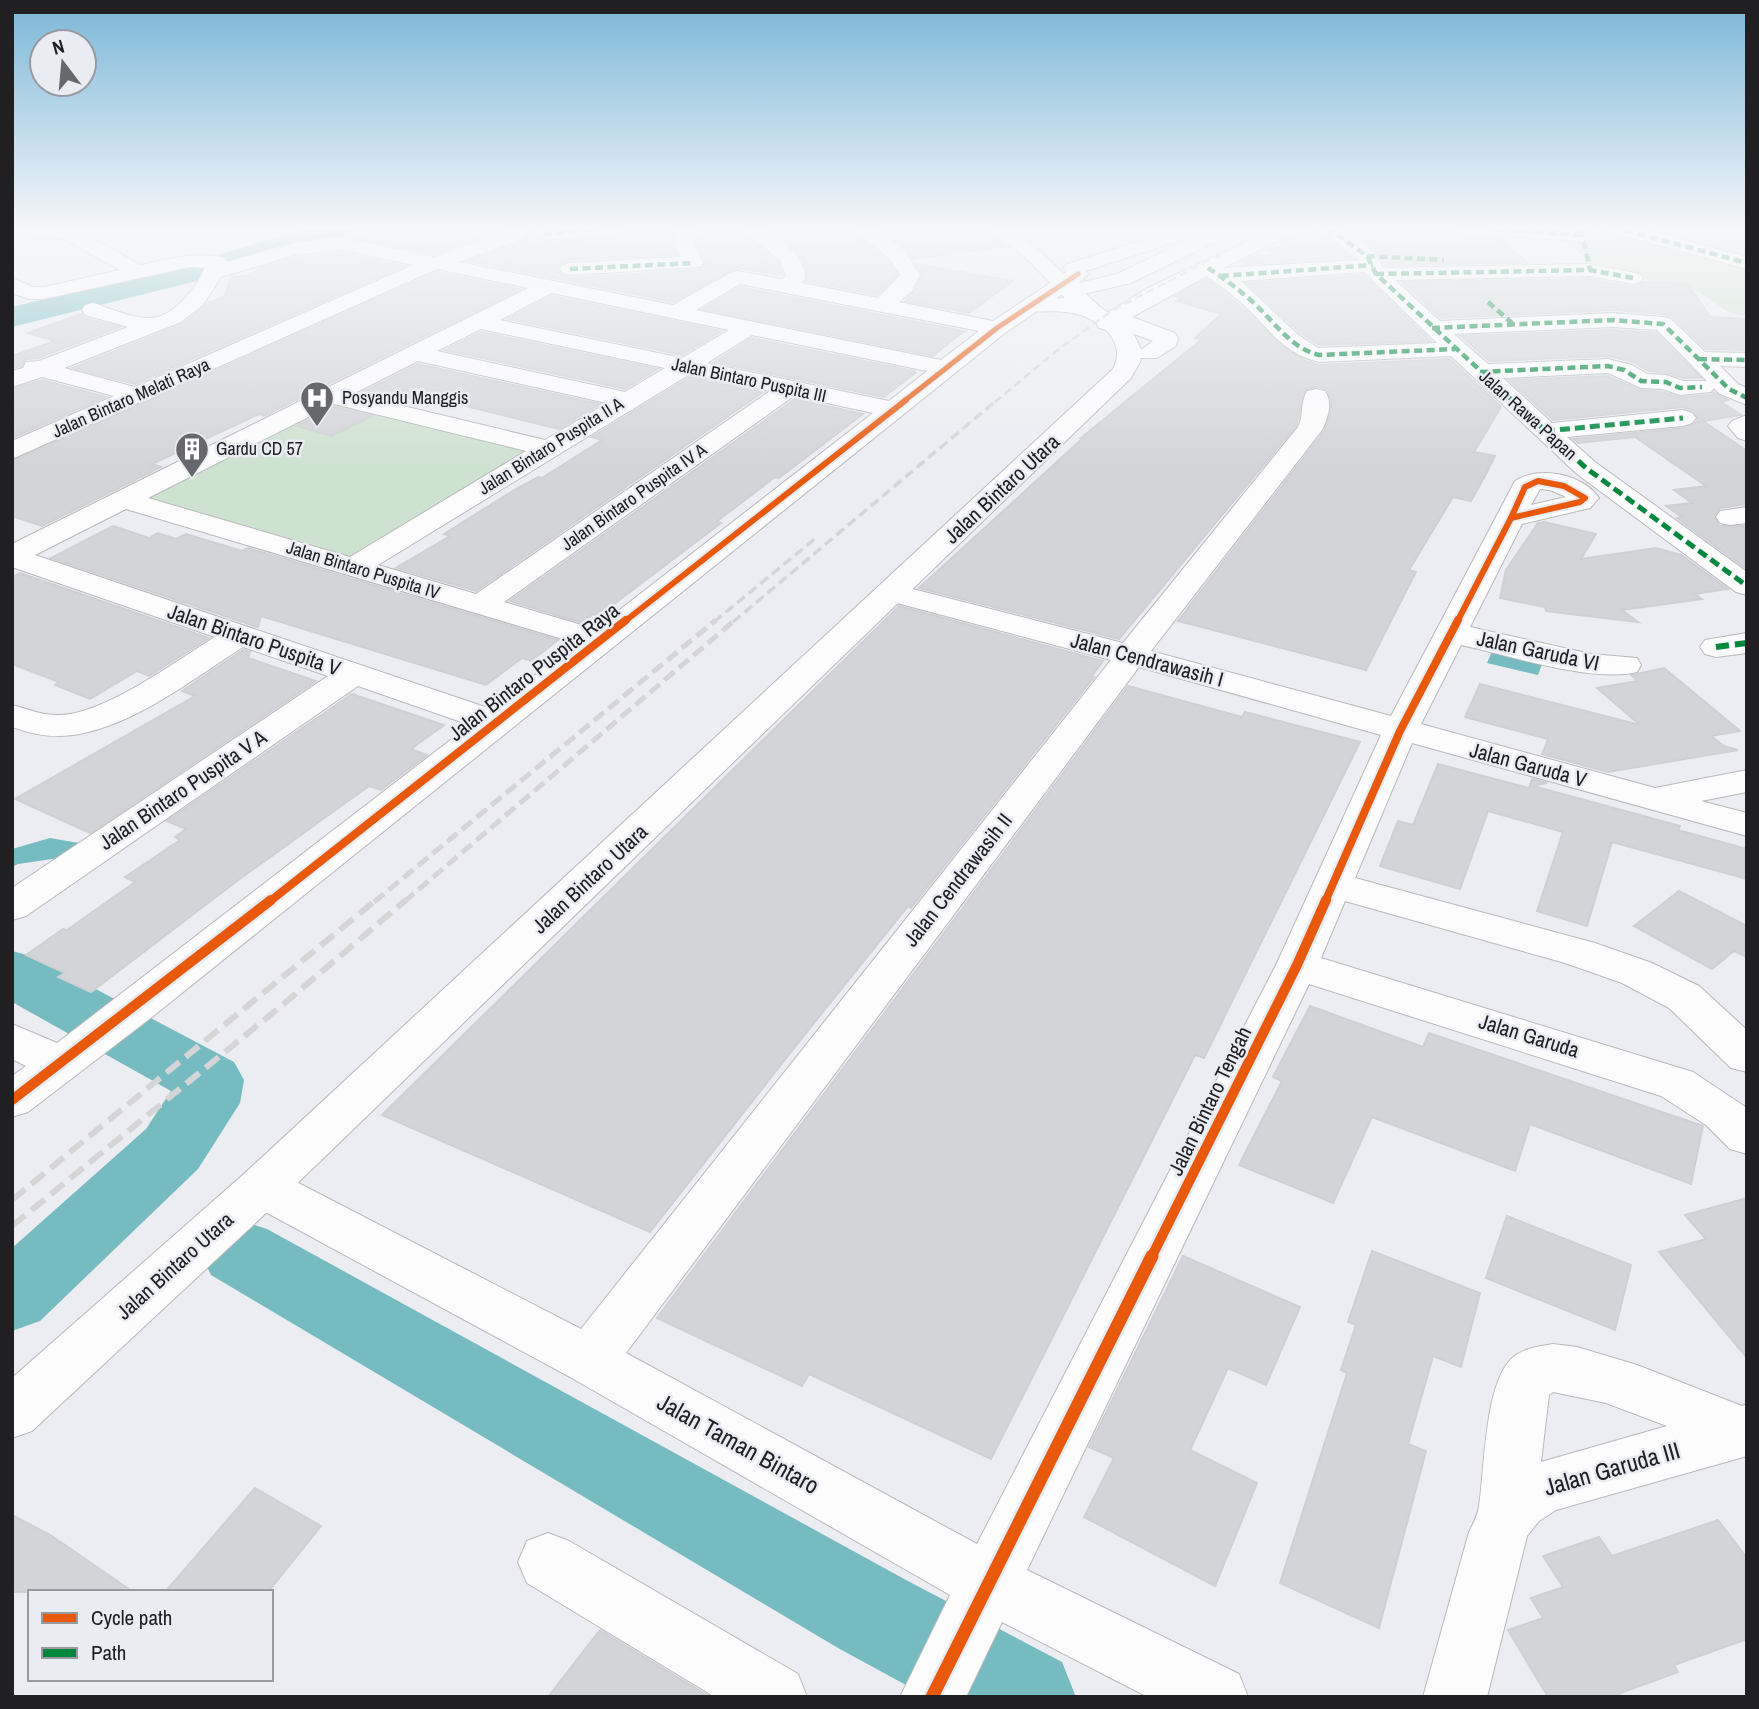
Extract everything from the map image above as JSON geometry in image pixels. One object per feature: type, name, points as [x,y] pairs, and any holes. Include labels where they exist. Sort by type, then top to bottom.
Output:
[{"type":"street","points":[[12,380],[173,317],[189,307]]},
{"type":"street","name":"Jalan Bintaro Melati Raya","points":[[12,451],[336,307]]},
{"type":"street","points":[[12,556],[509,307]]},
{"type":"street","points":[[645,307],[946,368]]},
{"type":"street","points":[[676,313],[687,307]]},
{"type":"street","points":[[886,307],[998,328]]},
{"type":"street","name":"Jalan Bintaro Puspita Raya","points":[[12,1100],[137,1006],[946,368],[1030,307]]},
{"type":"street","name":"Jalan Bintaro Utara","points":[[12,1413],[262,1188],[1123,373],[1132,358],[1129,343],[1098,307]]},
{"type":"street","points":[[1105,307],[1167,338],[1168,341],[1149,353]]},
{"type":"street","points":[[1258,307],[1297,346],[1319,355],[1455,349]]},
{"type":"street","name":"Jalan Rawa Papan","points":[[1412,307],[1545,431],[1640,510],[1747,586]]},
{"type":"street","points":[[1493,307],[1512,323]]},
{"type":"street","points":[[93,310],[150,326]]},
{"type":"street","points":[[1432,328],[1613,320],[1659,323],[1667,326],[1699,359],[1741,392]]},
{"type":"street","name":"Jalan Bintaro Puspita III","points":[[479,322],[896,410]]},
{"type":"street","name":"Jalan Bintaro Puspita II A","points":[[356,566],[748,328]]},
{"type":"street","points":[[418,354],[626,400]]},
{"type":"street","points":[[1699,359],[1747,360]]},
{"type":"street","points":[[12,360],[137,395]]},
{"type":"street","points":[[1480,372],[1608,366],[1624,370],[1641,381],[1666,382],[1681,388],[1702,387]]},
{"type":"street","name":"Jalan Bintaro Puspita IV A","points":[[480,605],[788,389]]},
{"type":"street","points":[[332,396],[548,449]]},
{"type":"street","name":"Jalan Cendrawasih II","points":[[589,1360],[1131,655],[1309,430],[1315,419],[1316,396]]},
{"type":"street","points":[[1545,431],[1683,418]]},
{"type":"street","points":[[1747,423],[1741,426],[1747,433]]},
{"type":"street","name":"Jalan Bintaro Puspita IV","points":[[125,500],[356,566],[602,641]]},
{"type":"street","name":"Jalan Bintaro Tengah","points":[[932,1697],[1297,965],[1334,886],[1399,731],[1511,519]]},
{"type":"street","name":"Jalan Bintaro Puspita V","points":[[12,556],[496,723]]},
{"type":"street","name":"Jalan Cendrawasih I","points":[[893,593],[1131,655],[1399,731]]},
{"type":"street","name":"Jalan Garuda VI","points":[[1452,633],[1591,664],[1625,665]]},
{"type":"street","points":[[12,715],[33,724],[52,726],[71,725],[92,719],[158,686],[240,635]]},
{"type":"street","name":"Jalan Bintaro Puspita V A","points":[[12,907],[354,674]]},
{"type":"street","name":"Jalan Garuda V","points":[[1399,731],[1747,825]]},
{"type":"street","name":"Jalan Garuda V","points":[[1657,799],[1747,780]]},
{"type":"street","points":[[1334,886],[1580,953],[1637,973],[1684,997],[1747,1056]]},
{"type":"street","name":"Jalan Garuda","points":[[1297,965],[1611,1061],[1676,1084],[1722,1113],[1746,1134]]},
{"type":"street","points":[[12,1040],[73,1053]]},
{"type":"street","name":"Jalan Taman Bintaro","points":[[262,1188],[589,1360],[982,1598],[1216,1697]]},
{"type":"street","points":[[1455,1697],[1499,1532],[1508,1511],[1523,1386],[1535,1371],[1553,1368],[1618,1382],[1743,1431]]},
{"type":"street","name":"Jalan Garuda III","points":[[1508,1511],[1527,1494],[1550,1485],[1743,1431]]},
{"type":"street","points":[[548,1562],[775,1697]]},
{"type":"green space","points":[[1721,307],[1747,307],[1747,316],[1730,313]]},
{"type":"green space","points":[[332,396],[548,449],[356,566],[125,500]]},
{"type":"water","points":[[1494,647],[1544,659],[1538,675],[1487,663]]},
{"type":"water","points":[[50,838],[79,843],[59,858],[12,867],[12,849]]},
{"type":"building","points":[[204,307],[311,307],[135,384],[72,368],[183,324]]},
{"type":"building","points":[[359,307],[484,307],[264,416],[259,414],[152,464],[161,467],[42,526],[12,516],[12,461]]},
{"type":"building","points":[[531,307],[604,307],[722,331],[682,355],[508,319]]},
{"type":"building","points":[[707,307],[841,307],[964,331],[933,356],[703,309]]},
{"type":"building","points":[[936,307],[978,307],[969,313]]},
{"type":"building","points":[[1196,307],[1241,307],[1279,344],[1306,361],[1319,365],[1450,359],[1501,407],[1474,452],[1495,456],[1487,472],[1471,501],[1453,497],[1409,570],[1416,572],[1366,670],[1178,621],[1324,431],[1330,416],[1331,400],[1327,390],[1317,386],[1305,390],[1296,426],[1119,639],[919,588],[1081,438],[1202,339],[1195,338],[1221,314]]},
{"type":"building","points":[[1272,307],[1396,307],[1431,341],[1319,345],[1299,332]]},
{"type":"building","points":[[1429,307],[1703,307],[1710,317],[1747,319],[1747,350],[1706,349],[1673,317],[1663,314],[1613,310],[1441,318]]},
{"type":"building","points":[[81,314],[84,318],[120,327],[38,358],[26,359],[21,366],[12,368],[12,356],[55,341],[28,333]]},
{"type":"building","points":[[1613,330],[1656,333],[1701,378],[1683,378],[1648,371],[1633,362],[1608,356],[1489,361],[1461,336]]},
{"type":"building","points":[[481,332],[658,369],[625,389],[445,350]]},
{"type":"building","points":[[752,338],[915,373],[884,397],[714,362]]},
{"type":"building","points":[[418,364],[600,404],[559,429],[417,394],[400,402],[361,393]]},
{"type":"building","points":[[1607,376],[1640,390],[1679,397],[1711,395],[1714,392],[1728,400],[1721,402],[1741,415],[1703,421],[1747,451],[1747,504],[1720,508],[1714,516],[1719,526],[1747,526],[1747,569],[1677,518],[1682,517],[1666,506],[1692,503],[1674,490],[1706,486],[1635,437],[1578,443],[1573,439],[1684,428],[1698,420],[1694,411],[1683,407],[1553,420],[1509,380]]},
{"type":"building","points":[[690,377],[763,392],[476,591],[396,568],[450,536],[444,534],[516,489],[538,477],[542,478],[602,440],[592,437]]},
{"type":"building","points":[[42,380],[106,397],[12,438],[12,389]]},
{"type":"building","points":[[795,399],[863,414],[779,478],[775,477],[716,522],[721,523],[598,616],[593,614],[582,623],[510,601]]},
{"type":"building","points":[[334,407],[372,416],[332,436],[297,426]]},
{"type":"building","points":[[1544,522],[1596,534],[1581,559],[1656,548],[1681,555],[1728,589],[1695,594],[1702,599],[1622,610],[1638,622],[1546,611],[1545,607],[1500,598],[1506,570],[1538,523]]},
{"type":"building","points":[[113,526],[149,538],[158,533],[176,539],[186,534],[242,551],[248,548],[558,640],[531,661],[522,658],[486,685],[261,616],[258,627],[51,558]]},
{"type":"building","points":[[20,573],[209,638],[149,676],[137,671],[90,699],[55,685],[59,682],[12,664],[12,577]]},
{"type":"building","points":[[899,606],[1103,661],[1091,677],[1094,677],[911,908],[908,906],[650,1232],[382,1115]]},
{"type":"building","points":[[243,650],[250,652],[248,658],[316,681],[90,833],[15,799],[195,696],[182,691]]},
{"type":"building","points":[[1664,668],[1740,731],[1711,736],[1724,746],[1738,750],[1608,772],[1542,754],[1548,739],[1465,717],[1480,684],[1640,725],[1597,688],[1638,681],[1631,675]]},
{"type":"building","points":[[1128,686],[1242,717],[1245,712],[1360,742],[1204,1058],[1195,1055],[991,1459],[809,1374],[802,1386],[657,1318]]},
{"type":"building","points":[[352,694],[444,725],[411,749],[427,755],[381,790],[369,786],[241,878],[91,992],[58,977],[65,973],[26,955],[135,882],[125,877],[180,840],[175,837],[186,829],[167,821]]},
{"type":"building","points":[[1438,764],[1529,788],[1532,779],[1547,783],[1533,786],[1680,826],[1678,830],[1747,849],[1747,879],[1612,842],[1587,926],[1537,911],[1563,832],[1488,811],[1460,889],[1380,866],[1398,821],[1413,825]]},
{"type":"building","points":[[1679,891],[1747,926],[1747,957],[1734,951],[1712,969],[1634,926]]},
{"type":"building","points":[[1310,1006],[1423,1047],[1429,1033],[1703,1126],[1691,1184],[1530,1124],[1515,1171],[1372,1117],[1333,1203],[1239,1165],[1282,1081],[1273,1077]]},
{"type":"building","points":[[1747,1198],[1747,1358],[1659,1252],[1706,1239],[1685,1215]]},
{"type":"building","points":[[1507,1216],[1631,1265],[1615,1330],[1486,1278]]},
{"type":"building","points":[[1372,1251],[1480,1293],[1461,1367],[1433,1356],[1408,1444],[1426,1451],[1379,1628],[1280,1583],[1347,1373],[1341,1370],[1356,1325],[1348,1322]]},
{"type":"building","points":[[1183,1256],[1300,1307],[1266,1385],[1228,1368],[1190,1450],[1257,1483],[1215,1586],[1084,1517],[1114,1458],[1089,1447]]},
{"type":"building","points":[[255,1488],[321,1526],[270,1590],[167,1590]]},
{"type":"building","points":[[12,1515],[52,1536],[130,1590],[28,1590],[12,1592]]},
{"type":"building","points":[[1718,1520],[1747,1558],[1747,1639],[1674,1665],[1678,1672],[1610,1697],[1548,1697],[1508,1630],[1543,1618],[1531,1598],[1563,1587],[1543,1556],[1599,1537],[1612,1556]]},
{"type":"building","points":[[600,1630],[710,1697],[548,1697]]},
{"type":"waterway","points":[[12,317],[53,307]]},
{"type":"waterway","points":[[12,973],[209,1080],[204,1103],[172,1149],[12,1297]]},
{"type":"waterway","points":[[239,1252],[872,1614],[1027,1697]]},
{"type":"railway","points":[[995,402],[1055,352],[1119,307]]},
{"type":"railway","points":[[733,622],[997,400]]},
{"type":"railway","points":[[714,622],[817,537]]},
{"type":"railway","points":[[374,902],[716,620]]},
{"type":"railway","points":[[404,902],[735,620]]},
{"type":"railway","points":[[12,1200],[376,900]]},
{"type":"railway","points":[[12,1226],[280,1007],[406,900]]},
{"type":"marked path","points":[[1258,307],[1288,339],[1302,349],[1319,355],[1455,349]]},
{"type":"marked path","points":[[1411,307],[1586,468],[1747,586]]},
{"type":"marked path","points":[[1493,307],[1512,323]]},
{"type":"marked path","points":[[1432,328],[1613,320],[1663,324],[1729,389],[1747,398]]},
{"type":"marked path","points":[[1699,359],[1747,360]]},
{"type":"marked path","points":[[1480,372],[1608,366],[1624,370],[1641,381],[1666,382],[1680,388],[1702,387]]},
{"type":"marked path","points":[[1545,431],[1683,418]]},
{"type":"marked path","points":[[1716,647],[1747,643]]},
{"type":"cycle path","points":[[12,1100],[137,1006],[997,328],[1029,307]]},
{"type":"cycle path","points":[[932,1697],[1297,965],[1400,731],[1525,487],[1538,481],[1547,481],[1572,489],[1585,498],[1580,502],[1511,518]]},
{"type":"place","name":"Posyandu Manggis","points":[[317,428]]},
{"type":"place","name":"Gardu CD 57","points":[[192,479]]}]
